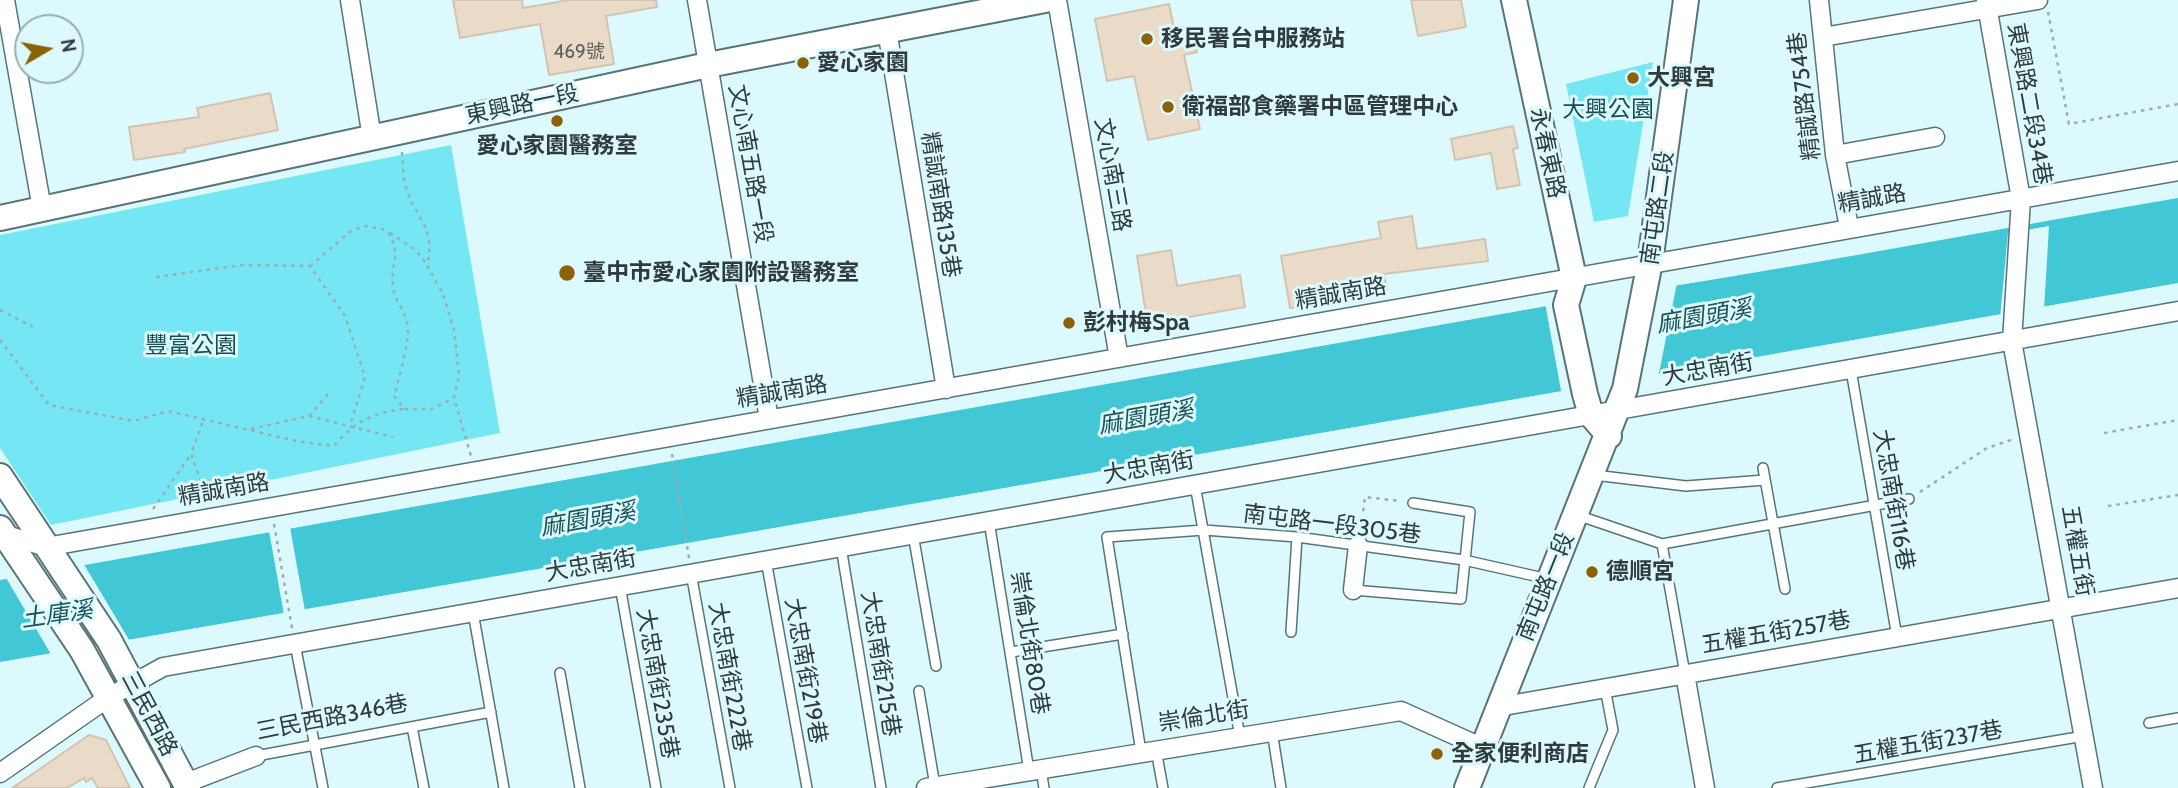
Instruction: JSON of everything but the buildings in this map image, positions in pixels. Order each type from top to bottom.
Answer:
[{"type":"street","points":[[5,0],[42,209]]},
{"type":"street","points":[[350,0],[372,138]]},
{"type":"street","name":"文心南五路一段","points":[[696,0],[769,419]]},
{"type":"street","name":"東興路一段","points":[[0,218],[708,65],[1045,0]]},
{"type":"street","name":"文心南三路","points":[[1057,0],[1119,358]]},
{"type":"street","name":"永春東路","points":[[1514,0],[1574,278],[1566,305],[1588,404]]},
{"type":"street","name":"南屯路二段","points":[[1626,386],[1646,290],[1686,0]]},
{"type":"street","name":"精誠路754巷","points":[[1819,0],[1835,155],[1849,227]]},
{"type":"street","points":[[1822,37],[1987,4],[2043,5]]},
{"type":"street","name":"東興路二段34巷","points":[[1987,4],[2021,199],[2013,331]]},
{"type":"street","name":"精誠南路135巷","points":[[887,30],[946,389]]},
{"type":"street","points":[[1835,155],[1935,137]]},
{"type":"street","name":"精誠路","points":[[1574,278],[1650,262],[2178,171]]},
{"type":"street","name":"精誠南路","points":[[1,531],[51,555],[135,531],[1574,278]]},
{"type":"street","name":"大忠南街","points":[[0,773],[109,697],[163,667],[1195,485],[1588,404],[1619,410],[1851,370],[2013,331],[2178,311]]},
{"type":"street","name":"五權五街","points":[[2013,331],[2093,788]]},
{"type":"street","name":"南屯路一段","points":[[1467,788],[1497,707],[1609,436],[1626,386]]},
{"type":"street","points":[[1588,404],[1609,436]]},
{"type":"street","name":"三民西路","points":[[0,476],[109,640],[187,786]]},
{"type":"street","name":"三民西路","points":[[1,531],[82,650],[158,788]]},
{"type":"street","points":[[1353,590],[1359,545]]},
{"type":"street","name":"五權五街257巷","points":[[1497,707],[2178,588]]},
{"type":"street","points":[[1685,674],[1705,788]]},
{"type":"street","name":"崇倫北街","points":[[938,787],[1401,711],[1483,748]]},
{"type":"street","name":"三民西路346巷","points":[[187,786],[256,756]]},
{"type":"lane","name":"大忠南街116巷","points":[[1851,370],[1897,637]]},
{"type":"lane","points":[[1763,468],[1784,589]]},
{"type":"lane","points":[[1592,474],[1686,486],[1765,480]]},
{"type":"lane","points":[[1195,485],[1240,737]]},
{"type":"lane","points":[[1575,514],[1662,544],[1909,499]]},
{"type":"lane","points":[[1353,590],[1461,599],[1470,512],[1413,503]]},
{"type":"lane","name":"崇倫北街80巷","points":[[989,521],[1011,652],[1035,770],[1044,788]]},
{"type":"lane","name":"南屯路一段305巷","points":[[1123,634],[1107,537],[1204,530],[1297,537],[1464,560],[1550,579]]},
{"type":"lane","points":[[913,534],[936,666]]},
{"type":"lane","points":[[1292,632],[1297,537]]},
{"type":"lane","points":[[1662,544],[1685,674]]},
{"type":"lane","name":"大忠南街215巷","points":[[841,547],[881,788]]},
{"type":"lane","name":"大忠南街219巷","points":[[766,560],[807,788]]},
{"type":"lane","name":"大忠南街222巷","points":[[691,573],[730,788]]},
{"type":"lane","name":"大忠南街235巷","points":[[620,586],[656,788]]},
{"type":"lane","points":[[473,612],[504,788]]},
{"type":"lane","points":[[1011,652],[1123,634],[1149,751],[1163,788]]},
{"type":"lane","points":[[295,644],[323,788]]},
{"type":"lane","points":[[560,673],[580,788]]},
{"type":"lane","points":[[1589,788],[1613,730],[1605,688]]},
{"type":"lane","points":[[919,691],[938,787]]},
{"type":"lane","name":"三民西路346巷","points":[[256,756],[491,712]]},
{"type":"lane","points":[[2149,723],[2178,718]]},
{"type":"lane","points":[[412,727],[424,788]]},
{"type":"lane","points":[[1272,731],[1281,788]]},
{"type":"lane","name":"五權五街237巷","points":[[1777,788],[2084,736]]},
{"type":"path","points":[[2043,5],[2069,124],[2178,104]]},
{"type":"path","points":[[400,132],[407,190],[427,231],[430,252],[427,265]]},
{"type":"path","points":[[156,278],[242,265],[310,266],[351,231],[365,226],[387,230],[416,250],[443,294],[454,330],[459,374],[454,398],[475,471]]},
{"type":"path","points":[[387,230],[397,248],[393,287],[408,329],[407,345],[398,369],[394,396],[404,409]]},
{"type":"path","points":[[0,340],[49,405],[134,421],[168,411],[203,421],[334,446],[350,426],[365,377],[345,316],[310,266]]},
{"type":"path","points":[[0,310],[33,327]]},
{"type":"path","points":[[309,416],[329,393]]},
{"type":"path","points":[[350,426],[381,411],[432,409],[454,398]]},
{"type":"path","points":[[248,430],[309,416],[393,436]]},
{"type":"path","points":[[2104,433],[2178,420]]},
{"type":"path","points":[[135,531],[158,503],[191,454],[203,421]]},
{"type":"path","points":[[1909,499],[1987,448],[2030,433]]},
{"type":"path","points":[[669,437],[691,573]]},
{"type":"path","points":[[191,454],[201,482]]},
{"type":"path","points":[[2108,506],[2178,495]]},
{"type":"path","points":[[1359,545],[1365,497],[1413,503]]},
{"type":"path","points":[[271,507],[295,644]]},
{"type":"green space","name":"大興公園","points":[[1653,62],[1628,216],[1594,222],[1566,84]]},
{"type":"green space","name":"豐富公園","points":[[451,145],[500,433],[51,525],[0,448],[0,235]]},
{"type":"water","points":[[2178,198],[2178,283],[0,662],[0,580],[1564,303],[1795,266]]},
{"type":"pier","points":[[2049,226],[2044,310],[2000,318],[2008,233]]},
{"type":"pier","points":[[1677,283],[1658,378],[1562,396],[1545,303]]},
{"type":"pier","points":[[290,527],[305,611],[284,615],[269,531]]},
{"type":"pier","points":[[82,561],[131,643],[52,656],[5,576]]},
{"type":"place","name":"移民署台中服務站","points":[[1147,39]]},
{"type":"place","name":"愛心家園","points":[[803,63]]},
{"type":"place","name":"大興宮","points":[[1633,78]]},
{"type":"place","name":"衛福部食藥署中區管理中心","points":[[1168,107]]},
{"type":"place","name":"愛心家園醫務室","points":[[557,121]]},
{"type":"place","name":"臺中市愛心家園附設醫務室","points":[[567,273]]},
{"type":"place","name":"彭村梅Spa","points":[[1069,323]]},
{"type":"place","name":"德順宮","points":[[1592,572]]},
{"type":"place","name":"全家便利商店","points":[[1437,754]]},
{"type":"water label","name":"麻園頭溪","points":[[1704,317]]},
{"type":"water label","name":"麻園頭溪","points":[[1146,418]]},
{"type":"water label","name":"麻園頭溪","points":[[588,520]]},
{"type":"water label","name":"土庫溪","points":[[57,615]]}]
